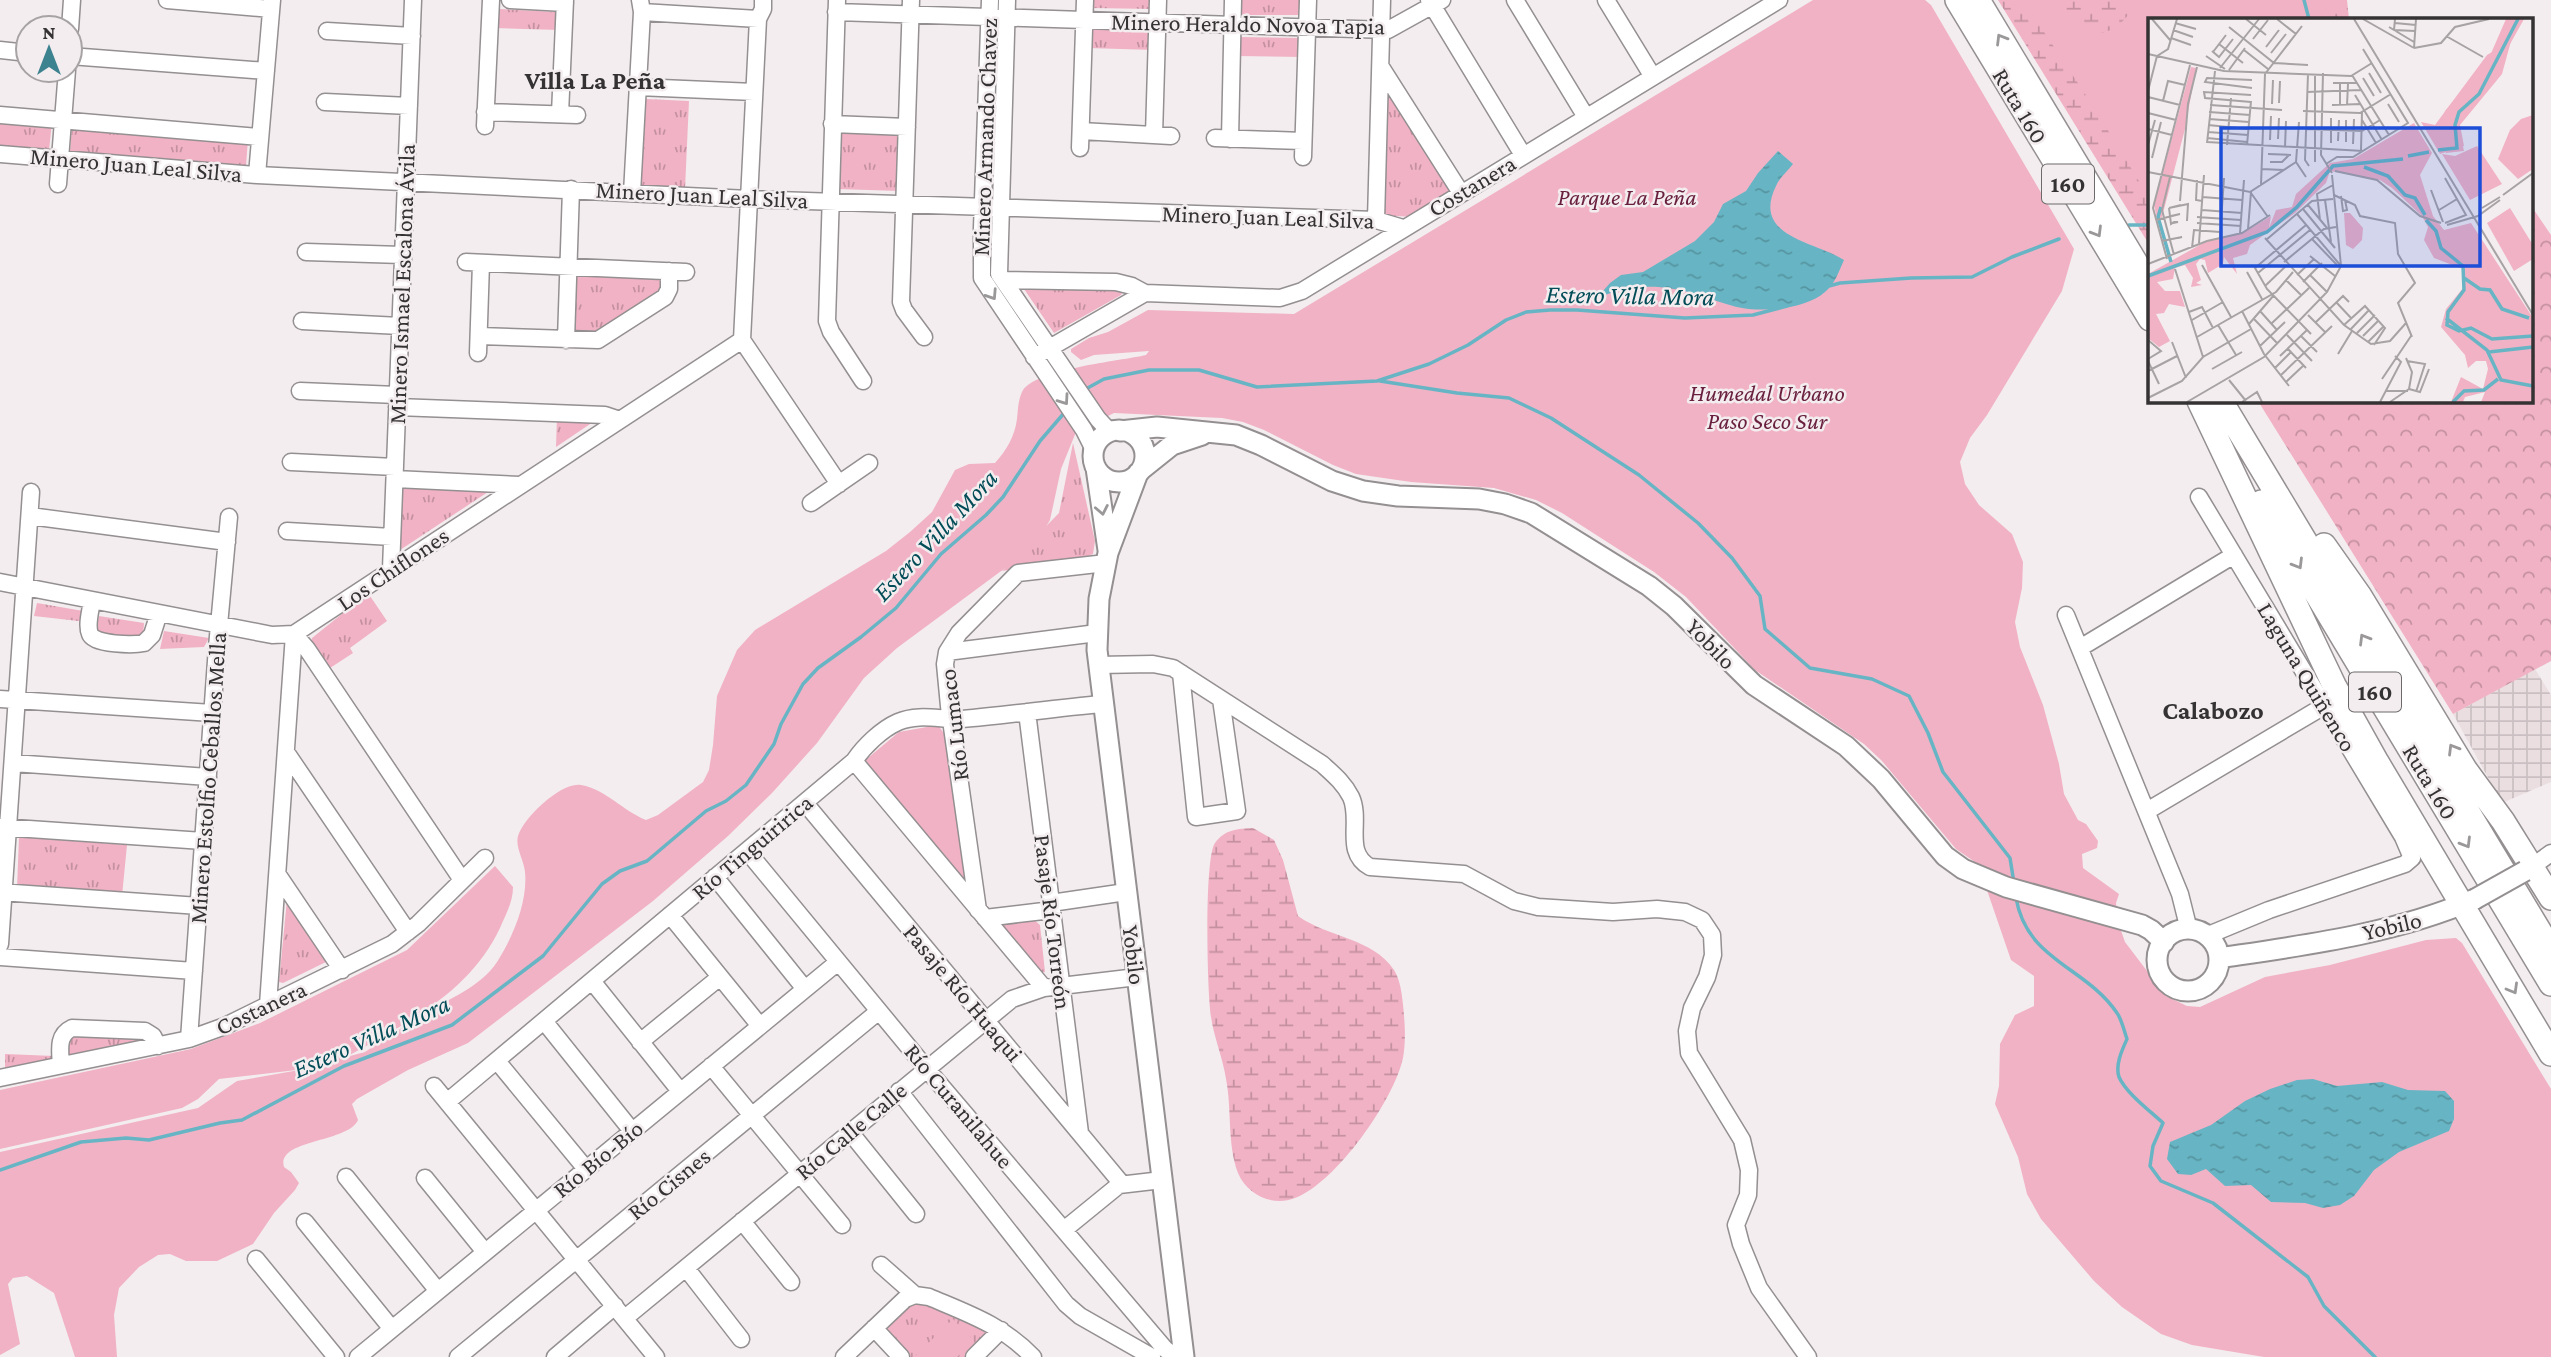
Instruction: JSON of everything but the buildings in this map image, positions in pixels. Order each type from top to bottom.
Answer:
[{"type":"highway","name":"Ruta 160","points":[[1956,0],[2148,316]]},
{"type":"highway","name":"Ruta 160","points":[[1978,0],[2148,283]]},
{"type":"highway","points":[[2199,402],[2328,675],[2377,762],[2469,902],[2551,1054]]},
{"type":"highway","name":"Ruta 160","points":[[2200,402],[2551,984]]},
{"type":"highway","name":"Ruta 160","points":[[2222,402],[2551,950]]},
{"type":"highway","points":[[2240,433],[2360,596],[2465,769],[2536,863],[2551,898]]},
{"type":"main road","name":"Yobilo","points":[[1109,427],[1157,427],[1213,432],[1249,439],[1332,481],[1363,491],[1492,501],[1518,508],[1544,520],[1605,556],[1663,597],[1754,685],[1834,737],[1857,756],[1889,787],[1945,856],[1972,874],[2006,887],[2141,925],[2164,942]]},
{"type":"main road","points":[[1095,459],[1100,439],[1109,427],[1132,435],[1142,444],[1145,456],[1140,471]]},
{"type":"main road","name":"Yobilo","points":[[1095,459],[1104,477],[1116,482],[1128,480],[1172,445],[1213,432]]},
{"type":"main road","name":"Yobilo","points":[[1095,459],[1107,558]]},
{"type":"main road","name":"Yobilo","points":[[1140,471],[1107,558],[1099,599],[1098,665],[1184,1357]]},
{"type":"main road","name":"Yobilo","points":[[2219,958],[2391,928],[2431,917],[2469,902],[2536,863]]},
{"type":"main road","points":[[2177,932],[2197,933],[2215,945],[2219,958],[2214,978],[2203,987],[2190,991],[2176,989],[2165,981],[2159,968],[2158,955],[2164,942],[2177,932]]},
{"type":"street","points":[[167,0],[271,4],[257,175]]},
{"type":"street","name":"Minero Ismael Escalona Ávila","points":[[391,569],[414,0]]},
{"type":"street","points":[[491,0],[485,119],[577,115]]},
{"type":"street","points":[[510,0],[565,2],[560,114]]},
{"type":"street","points":[[763,0],[763,9],[758,19],[742,340],[839,484]]},
{"type":"street","name":"Minero Armando Chavez","points":[[990,0],[982,278],[1084,430],[1095,459]]},
{"type":"street","name":"Minero Armando Chavez","points":[[1007,0],[999,267],[1003,280],[1109,427]]},
{"type":"street","points":[[1080,148],[1085,0]]},
{"type":"street","points":[[1154,135],[1158,0]]},
{"type":"street","points":[[1233,0],[1223,139],[1303,149],[1308,0]]},
{"type":"street","points":[[1376,220],[1382,0]]},
{"type":"street","points":[[1515,0],[1586,117]]},
{"type":"street","points":[[1606,0],[1653,77]]},
{"type":"street","name":"Costanera","points":[[1003,280],[1116,282],[1144,293],[1287,297],[1302,291],[1779,0]]},
{"type":"street","points":[[1435,2],[1523,155]]},
{"type":"street","name":"Minero Heraldo Novoa Tapia","points":[[836,6],[911,7],[1006,18],[1382,30],[1394,29],[1435,2]]},
{"type":"street","points":[[632,193],[641,6],[758,19]]},
{"type":"street","points":[[836,6],[827,321],[831,332],[863,381]]},
{"type":"street","points":[[911,7],[901,302],[924,337]]},
{"type":"street","points":[[327,31],[412,36]]},
{"type":"street","points":[[84,57],[266,71]]},
{"type":"street","points":[[1381,67],[1461,193]]},
{"type":"street","points":[[58,184],[66,84]]},
{"type":"street","points":[[638,87],[754,92]]},
{"type":"street","points":[[325,102],[408,106]]},
{"type":"street","points":[[0,115],[260,136]]},
{"type":"street","points":[[832,124],[907,127]]},
{"type":"street","points":[[1081,131],[1171,135]]},
{"type":"street","name":"Minero Juan Leal Silva","points":[[0,154],[257,175],[750,199],[1376,220],[1403,228]]},
{"type":"street","points":[[566,340],[571,189]]},
{"type":"street","points":[[306,252],[402,255]]},
{"type":"street","points":[[669,271],[669,289],[664,297],[598,340],[478,344],[474,262],[568,267],[669,271],[686,272]]},
{"type":"street","points":[[1034,357],[1054,354],[1144,293]]},
{"type":"street","points":[[303,321],[400,326]]},
{"type":"street","name":"Los Chiflones","points":[[294,634],[742,340]]},
{"type":"street","points":[[300,391],[397,401],[605,415],[620,420]]},
{"type":"street","points":[[291,462],[520,485]]},
{"type":"street","points":[[810,503],[870,463]]},
{"type":"street","points":[[0,944],[4,827],[13,763],[32,492]]},
{"type":"street","name":"Laguna Quiñenco","points":[[2197,933],[2406,864],[2412,858],[2408,845],[2199,497]]},
{"type":"street","points":[[30,516],[227,542]]},
{"type":"street","name":"Minero Estolfio Ceballos Mella","points":[[189,1039],[229,517]]},
{"type":"street","points":[[287,531],[392,537]]},
{"type":"street","points":[[2080,648],[2234,555]]},
{"type":"street","name":"Río Lumaco","points":[[982,914],[952,719],[945,664],[947,652],[959,632],[1018,573],[1107,558]]},
{"type":"street","points":[[0,582],[278,635],[294,634]]},
{"type":"street","points":[[92,600],[89,631],[92,637],[99,641],[144,643],[152,635],[159,612]]},
{"type":"street","points":[[2066,615],[2197,933]]},
{"type":"street","points":[[947,652],[1097,633]]},
{"type":"street","points":[[268,1005],[294,634]]},
{"type":"street","points":[[294,634],[307,649],[462,880]]},
{"type":"street","points":[[1098,665],[1153,664],[1181,673],[1322,764],[1339,778],[1352,799],[1355,850],[1362,862],[1370,867],[1464,874],[1514,901],[1538,907],[1613,912],[1657,909],[1685,912],[1702,920],[1712,935],[1713,955],[1692,1009],[1688,1031],[1689,1053],[1742,1140],[1749,1170],[1748,1195],[1736,1225],[1741,1244],[1759,1288],[1808,1357]]},
{"type":"street","points":[[1181,673],[1196,817],[1237,811],[1222,699]]},
{"type":"street","points":[[0,699],[212,713]]},
{"type":"street","name":"Río Tinguiririca","points":[[447,1102],[855,761],[861,751],[899,721],[932,717],[952,719],[1102,704]]},
{"type":"street","points":[[2147,811],[2323,706]]},
{"type":"street","name":"Pasaje Río Torreón","points":[[1027,712],[1080,1133]]},
{"type":"street","points":[[286,752],[408,932]]},
{"type":"street","points":[[855,761],[1044,988]]},
{"type":"street","points":[[13,763],[208,777]]},
{"type":"street","name":"Pasaje Río Huaqui","points":[[805,803],[1122,1184]]},
{"type":"street","points":[[4,827],[203,841]]},
{"type":"street","name":"Río Curanilahue","points":[[747,851],[926,1068],[1175,1357]]},
{"type":"street","name":"Costanera","points":[[0,1078],[189,1039],[225,1026],[392,944],[485,858]]},
{"type":"street","points":[[278,875],[342,970]]},
{"type":"street","points":[[715,877],[806,989]]},
{"type":"street","points":[[982,914],[1051,906],[1126,892]]},
{"type":"street","points":[[2,893],[198,906]]},
{"type":"street","points":[[670,915],[760,1026]]},
{"type":"street","points":[[0,957],[194,971]]},
{"type":"street","name":"Río Bío-Bío","points":[[358,1357],[838,962]]},
{"type":"street","points":[[640,1042],[720,977]]},
{"type":"street","name":"Río Calle Calle","points":[[555,1357],[686,1268],[1012,999],[1044,988],[1137,977]]},
{"type":"street","points":[[592,981],[680,1091]]},
{"type":"street","name":"Río Cisnes","points":[[458,1357],[879,1011]]},
{"type":"street","points":[[544,1021],[632,1131]]},
{"type":"street","points":[[61,1065],[61,1039],[65,1032],[72,1028],[145,1031],[151,1034],[158,1046]]},
{"type":"street","points":[[497,1060],[586,1169]]},
{"type":"street","points":[[711,1066],[842,1225]]},
{"type":"street","points":[[434,1086],[654,1356]]},
{"type":"street","points":[[899,1091],[1066,1304],[1080,1316],[1152,1357]]},
{"type":"street","points":[[850,1132],[916,1214]]},
{"type":"street","points":[[346,1177],[438,1291]]},
{"type":"street","points":[[425,1178],[485,1252]]},
{"type":"street","points":[[1065,1229],[1108,1192],[1122,1184],[1162,1180]]},
{"type":"street","points":[[742,1221],[791,1282]]},
{"type":"street","points":[[305,1222],[392,1329]]},
{"type":"street","points":[[256,1259],[336,1357]]},
{"type":"street","points":[[881,1265],[915,1295]]},
{"type":"street","points":[[686,1268],[741,1339]]},
{"type":"street","points":[[844,1357],[902,1301],[915,1295],[929,1297],[1002,1330],[1033,1357]]},
{"type":"street","points":[[874,1328],[901,1357]]},
{"type":"street","points":[[974,1357],[1002,1330]]},
{"type":"shaded area","points":[[2535,669],[2551,695],[2551,782],[2502,803],[2453,714]]},
{"type":"green space","points":[[1089,0],[1156,0],[1153,9],[1090,8]]},
{"type":"green space","points":[[1237,0],[1304,0],[1301,15],[1239,15]]},
{"type":"green space","name":"Humedal Urbano Paso Seco Sur","points":[[1813,0],[1925,0],[1931,5],[2074,249],[2062,291],[1987,415],[1970,438],[1960,462],[1965,484],[1979,505],[2012,534],[2023,562],[2022,588],[2015,622],[2020,647],[2043,705],[2064,794],[2078,820],[2086,824],[2098,841],[2097,848],[2082,854],[2083,868],[2119,894],[2116,903],[2118,922],[2125,942],[2166,996],[2187,1006],[2200,1007],[2265,977],[2330,965],[2426,940],[2456,938],[2462,943],[2551,1089],[2551,1357],[2264,1357],[2192,1345],[2161,1334],[2122,1307],[2094,1281],[2041,1219],[2027,1194],[2018,1157],[1995,1104],[1999,1086],[2000,1044],[2015,1015],[2034,1006],[2034,976],[2011,960],[1978,864],[1956,849],[1882,761],[1864,744],[1755,670],[1686,597],[1654,572],[1562,513],[1536,500],[1494,488],[1411,482],[1356,474],[1243,422],[1222,418],[1114,413],[1076,432],[1061,469],[1050,520],[1037,542],[897,648],[864,678],[817,743],[728,836],[653,901],[468,1043],[408,1070],[357,1099],[352,1104],[358,1120],[352,1127],[291,1151],[284,1158],[284,1167],[299,1183],[253,1244],[217,1261],[186,1261],[170,1254],[158,1255],[139,1267],[119,1288],[114,1315],[117,1357],[75,1357],[54,1293],[27,1276],[13,1278],[8,1284],[20,1344],[0,1355],[0,1152],[198,1108],[237,1081],[305,1069],[219,1079],[198,1099],[182,1108],[0,1149],[0,1090],[191,1049],[260,1023],[407,950],[495,866],[513,887],[513,892],[507,913],[487,951],[472,971],[434,1004],[346,1057],[365,1052],[482,979],[497,962],[514,930],[524,895],[525,872],[518,836],[527,820],[544,802],[564,789],[581,785],[599,791],[646,820],[658,815],[703,782],[709,770],[717,696],[737,650],[755,630],[886,551],[910,532],[932,512],[955,470],[969,464],[995,463],[1012,437],[1021,395],[1029,384],[1059,372],[1146,355],[1149,351],[1094,355],[1081,360],[1071,349],[1148,310],[1294,314]]},
{"type":"green space","points":[[1998,0],[2347,0],[2349,18],[2148,18],[2148,243]]},
{"type":"green space","points":[[2023,0],[2050,0],[2100,33],[2118,25],[2139,0],[2325,0],[2325,7],[2331,18],[2148,18],[2148,196]]},
{"type":"green space","points":[[495,11],[557,12],[560,30],[494,28]]},
{"type":"green space","points":[[1090,29],[1153,31],[1155,50],[1087,48]]},
{"type":"green space","points":[[1239,37],[1301,38],[1303,57],[1236,56]]},
{"type":"green space","points":[[1385,85],[1452,191],[1413,217],[1381,215]]},
{"type":"green space","points":[[646,99],[689,101],[685,189],[641,187]]},
{"type":"green space","points":[[0,118],[52,122],[49,150],[0,146]]},
{"type":"green space","points":[[72,125],[248,139],[246,166],[70,152]]},
{"type":"green space","points":[[839,133],[902,135],[900,191],[837,189]]},
{"type":"green space","points":[[2534,210],[2551,235],[2551,661],[2453,714],[2259,402],[2534,402]]},
{"type":"green space","points":[[576,271],[660,275],[665,289],[599,335],[574,332]]},
{"type":"green space","points":[[1113,286],[1121,295],[1054,333],[1024,289],[1027,287]]},
{"type":"green space","points":[[557,416],[599,418],[556,447]]},
{"type":"green space","points":[[1073,443],[1095,541],[1093,554],[1084,558],[1002,571],[1059,513]]},
{"type":"green space","points":[[403,487],[491,490],[400,550]]},
{"type":"green space","points":[[368,593],[387,621],[350,648],[353,653],[327,670],[310,646],[312,638]]},
{"type":"green space","points":[[37,603],[89,612],[87,622],[34,616]]},
{"type":"green space","points":[[99,616],[144,623],[143,637],[95,635]]},
{"type":"green space","points":[[164,631],[209,638],[204,647],[160,649]]},
{"type":"green space","points":[[938,725],[946,736],[966,885],[863,762],[899,732]]},
{"type":"green space","points":[[1253,828],[1274,840],[1283,860],[1298,916],[1363,945],[1385,959],[1398,978],[1404,1012],[1403,1058],[1376,1117],[1328,1176],[1295,1198],[1278,1201],[1254,1193],[1238,1173],[1232,1150],[1226,1079],[1212,1025],[1210,1003],[1207,926],[1212,854],[1215,843],[1227,832]]},
{"type":"green space","points":[[19,837],[127,845],[122,896],[17,888]]},
{"type":"green space","points":[[287,899],[328,961],[283,983],[279,982]]},
{"type":"green space","points":[[1033,919],[1040,925],[1045,972],[1035,974],[1000,923]]},
{"type":"green space","points":[[145,1034],[145,1040],[67,1056],[67,1035]]},
{"type":"green space","points":[[5,1054],[54,1056],[54,1061],[11,1071],[5,1068]]},
{"type":"green space","points":[[920,1301],[989,1334],[968,1357],[907,1357],[885,1335],[885,1325],[903,1306]]},
{"type":"green space","points":[[953,1319],[974,1341],[957,1357],[914,1357]]},
{"type":"water","points":[[1778,151],[1793,164],[1776,186],[1771,203],[1772,216],[1779,227],[1790,235],[1844,260],[1834,281],[1825,292],[1796,306],[1762,310],[1736,307],[1683,291],[1657,287],[1619,290],[1595,300],[1621,275],[1643,272],[1695,241],[1714,222],[1723,204],[1746,191]]},
{"type":"water","points":[[2313,1079],[2337,1086],[2382,1082],[2408,1090],[2445,1091],[2454,1101],[2454,1119],[2449,1131],[2399,1152],[2374,1170],[2354,1196],[2340,1205],[2323,1208],[2305,1203],[2271,1202],[2251,1185],[2225,1186],[2206,1169],[2191,1175],[2178,1174],[2167,1159],[2170,1142],[2211,1125],[2245,1101],[2270,1089],[2297,1080]]},
{"type":"waterway","name":"Estero Villa Mora","points":[[2304,0],[2309,18]]},
{"type":"waterway","name":"Estero Villa Mora","points":[[2129,225],[2148,225]]},
{"type":"waterway","name":"Estero Villa Mora","points":[[1829,286],[1911,278],[1972,277],[2012,257],[2059,239]]},
{"type":"waterway","name":"Estero Villa Mora","points":[[1084,390],[1104,379],[1149,370],[1199,370],[1257,387],[1377,381],[1429,364],[1468,345],[1506,320],[1526,312],[1577,310],[1685,318],[1753,315],[1787,306]]},
{"type":"waterway","points":[[1380,381],[1509,398],[1551,418],[1639,475],[1698,523],[1732,558],[1760,596],[1765,629],[1810,668],[1872,679],[1909,696],[1928,733],[1943,772],[2010,858],[2014,883]]},
{"type":"waterway","name":"Estero Villa Mora","points":[[0,1170],[81,1142],[126,1138],[149,1140],[242,1120],[344,1066],[452,1025],[543,956],[602,884],[620,871],[647,861],[706,811],[726,801],[746,785],[774,744],[781,724],[803,684],[818,668],[896,608],[941,554],[986,515],[1003,497],[1040,441],[1065,412]]},
{"type":"waterway","points":[[2016,898],[2022,919],[2044,950],[2104,997],[2119,1016],[2127,1039],[2118,1063],[2119,1077],[2133,1095],[2163,1123],[2153,1146],[2150,1166],[2161,1181],[2213,1203],[2308,1277],[2324,1306],[2375,1357]]},
{"type":"district","name":"Villa La Peña","points":[[595,80]]},
{"type":"district","name":"Calabozo","points":[[2213,710]]},
{"type":"park label","name":"Parque La Peña","points":[[1627,197]]}]
